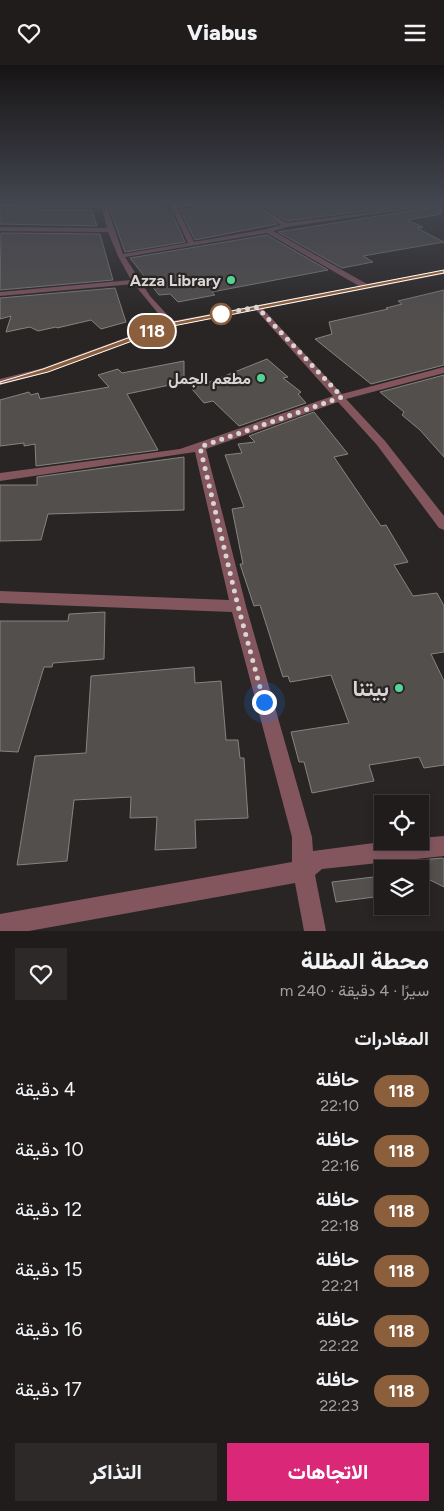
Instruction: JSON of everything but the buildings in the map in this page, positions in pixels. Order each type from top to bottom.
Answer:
[{"type":"street","points":[[117,244],[120,256],[135,282],[150,303],[171,324]]},
{"type":"street","points":[[120,256],[190,244]]},
{"type":"street","points":[[291,244],[366,287]]},
{"type":"street","points":[[0,382],[46,370],[171,324],[444,272]]},
{"type":"street","points":[[0,294],[135,282]]},
{"type":"street","points":[[257,307],[342,397],[381,443],[444,525]]},
{"type":"street","points":[[0,477],[200,447],[342,397],[444,370]]},
{"type":"street","points":[[200,447],[238,606],[302,837],[302,871],[315,931]]},
{"type":"street","points":[[0,597],[238,606]]},
{"type":"street","points":[[0,925],[302,871],[318,859],[444,846]]},
{"type":"bus line","name":"118","points":[[0,382],[46,370],[171,324],[444,272]]},
{"type":"place","name":"Azza Library","points":[[231,280]]},
{"type":"place","name":"مطعم الجمل","points":[[261,378]]},
{"type":"place","name":"بيتنا","points":[[399,688]]},
{"type":"route","points":[[221,314],[257,307],[342,397],[217,443],[200,447],[238,606],[264,702]]}]
